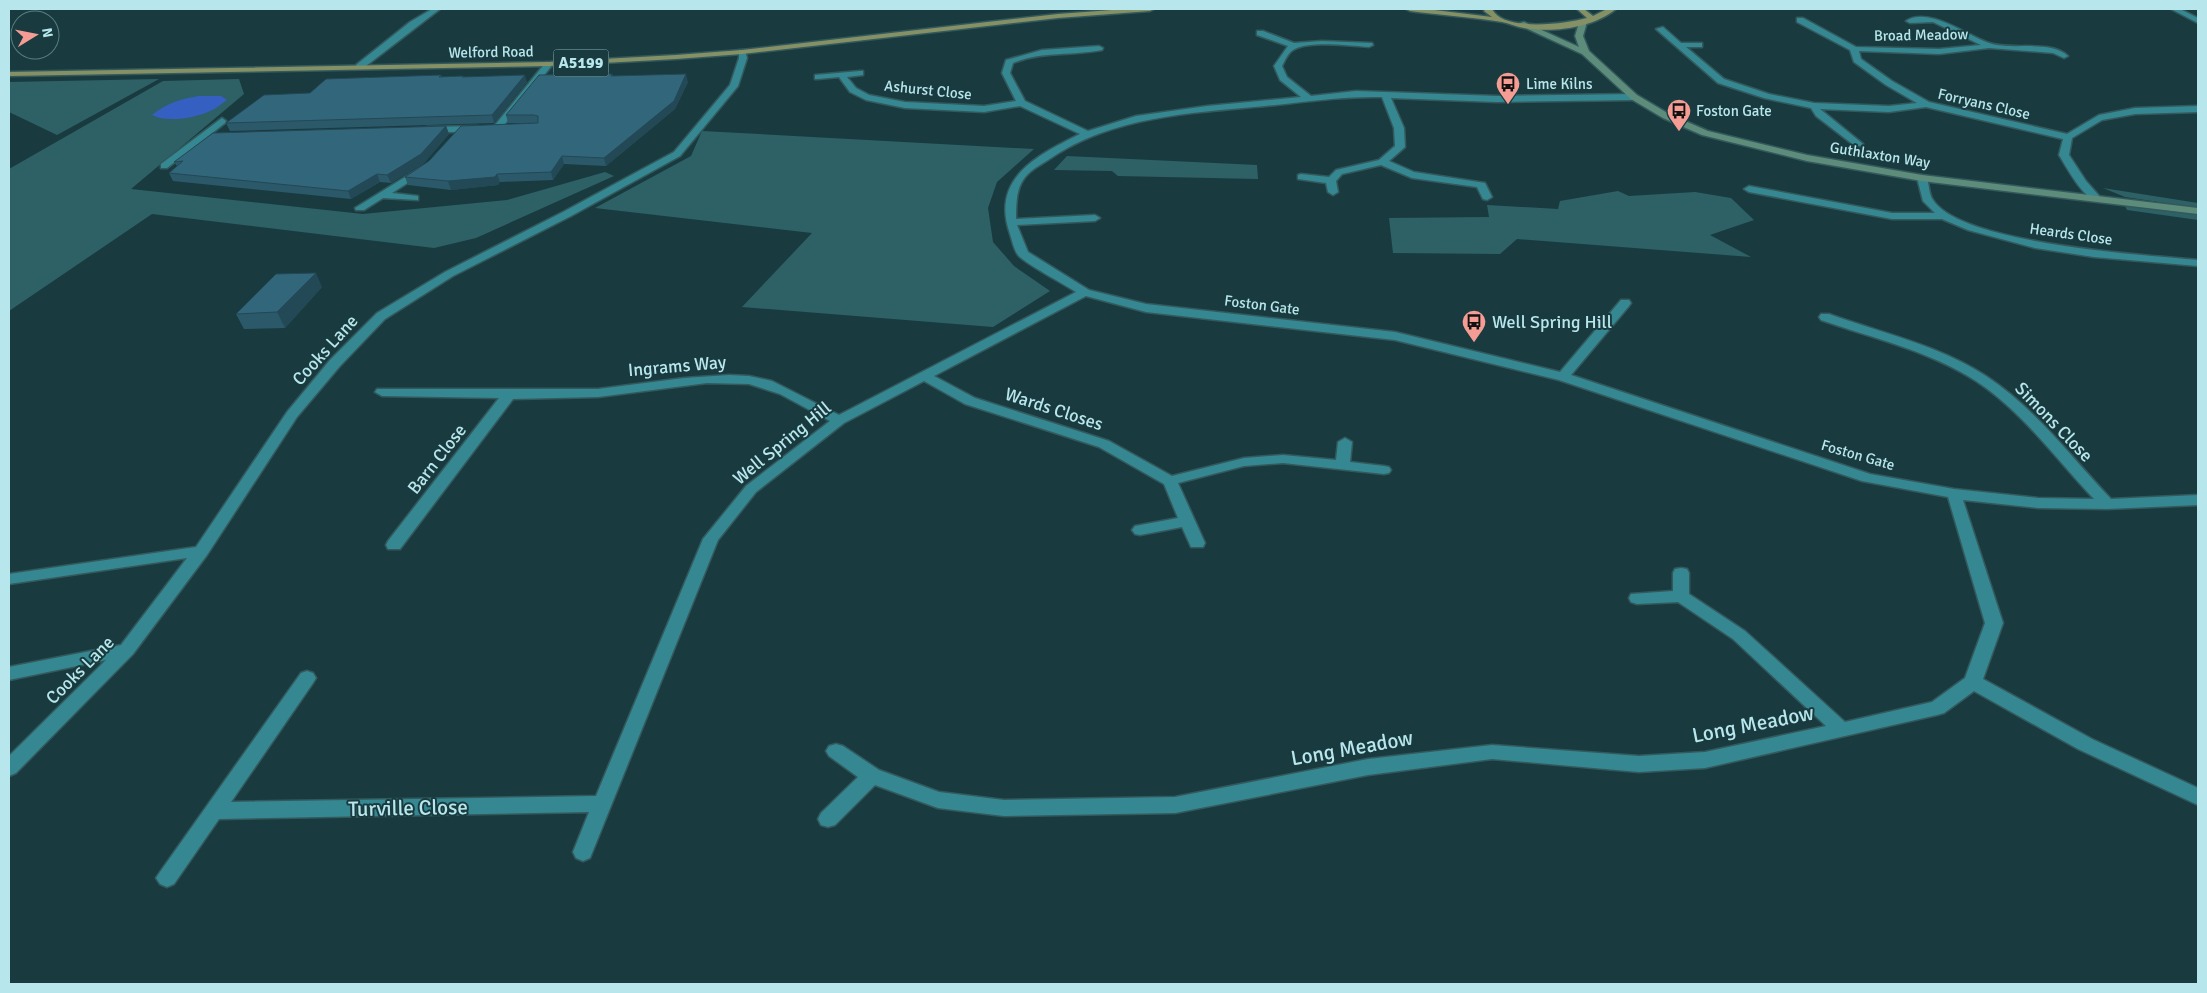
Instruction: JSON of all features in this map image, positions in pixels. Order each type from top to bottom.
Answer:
[{"type":"main road","name":"Welford Road","points":[[9,74],[549,64],[742,52],[1058,16],[1150,9]]},
{"type":"main road","points":[[1410,9],[1542,26],[1570,26],[1592,19],[1612,9]]},
{"type":"main road","points":[[1489,9],[1488,11],[1496,17],[1506,21]]},
{"type":"main road","points":[[1580,9],[1592,19]]},
{"type":"street","points":[[358,67],[413,24],[436,9]]},
{"type":"street","points":[[2174,9],[2198,21]]},
{"type":"street","name":"Forryans Close","points":[[1800,20],[1854,49],[1857,60],[1889,83],[1926,104],[2068,137]]},
{"type":"street","name":"Broad Meadow","points":[[1910,21],[1934,20],[1989,46]]},
{"type":"street","points":[[1583,22],[1579,36],[1585,52]]},
{"type":"street","name":"Guthlaxton Way","points":[[1521,24],[1585,52],[1634,97],[1666,116],[1697,129],[1737,142],[1807,158],[1922,178],[2198,211]]},
{"type":"street","points":[[1660,29],[1721,81],[1767,96],[1814,106],[1889,109],[1926,104]]},
{"type":"street","points":[[1260,33],[1295,46],[1343,40],[1369,45]]},
{"type":"street","points":[[1679,45],[1699,45]]},
{"type":"street","points":[[1295,46],[1284,54],[1278,66],[1283,78],[1308,98]]},
{"type":"street","name":"Broad Meadow","points":[[1854,49],[1943,51],[1971,50],[1989,46],[2055,50],[2064,56]]},
{"type":"street","points":[[1086,134],[1020,103],[1006,73],[1009,62],[1023,55],[1046,51],[1099,48]]},
{"type":"street","name":"Cooks Lane","points":[[9,768],[127,650],[201,551],[292,415],[336,363],[381,316],[449,274],[677,154],[734,86],[743,58],[742,52]]},
{"type":"street","points":[[416,131],[457,134],[502,127],[549,64]]},
{"type":"street","name":"Ashurst Close","points":[[818,77],[860,73]]},
{"type":"street","name":"Ashurst Close","points":[[840,75],[853,90],[866,97],[905,105],[984,109],[1020,103]]},
{"type":"street","points":[[1889,83],[1911,83]]},
{"type":"street","points":[[1331,180],[1339,172],[1382,162],[1400,147],[1399,128],[1385,94]]},
{"type":"street","name":"Foston Gate","points":[[1634,97],[1498,99],[1385,94],[1308,98],[1136,119],[1086,134],[1058,148],[1024,172],[1011,194],[1011,222],[1023,254],[1085,292],[1146,308],[1395,336],[1562,377],[1867,478],[1954,494],[2038,503],[2107,504],[2198,500]]},
{"type":"street","points":[[1814,106],[1819,114],[1858,144]]},
{"type":"street","points":[[2096,198],[2064,155],[2068,137],[2099,118],[2135,111],[2198,109]]},
{"type":"street","points":[[164,166],[222,121]]},
{"type":"street","points":[[204,136],[223,135]]},
{"type":"street","points":[[360,208],[417,174],[432,162]]},
{"type":"street","points":[[1382,162],[1412,175],[1481,186],[1487,197]]},
{"type":"street","points":[[1301,177],[1331,180]]},
{"type":"street","name":"Heards Close","points":[[1922,178],[1928,201],[1944,216],[1972,228],[2035,246],[2094,254],[2198,263]]},
{"type":"street","points":[[1331,180],[1333,192]]},
{"type":"street","name":"Heards Close","points":[[1749,189],[1892,216],[1944,216]]},
{"type":"street","points":[[382,195],[414,198]]},
{"type":"street","points":[[1011,222],[1095,218]]},
{"type":"street","name":"Well Spring Hill","points":[[583,852],[711,539],[751,488],[838,420],[1085,292]]},
{"type":"street","points":[[1562,377],[1625,303]]},
{"type":"street","name":"Simons Close","points":[[1826,317],[1926,351],[1980,378],[2015,405],[2107,504]]},
{"type":"street","points":[[1847,340],[1857,328]]},
{"type":"street","name":"Wards Closes","points":[[924,376],[970,401],[1104,444],[1170,481]]},
{"type":"street","name":"Ingrams Way","points":[[382,392],[510,395],[600,392],[718,379],[742,380],[767,384],[838,420]]},
{"type":"street","name":"Barn Close","points":[[394,545],[510,395]]},
{"type":"street","points":[[1343,464],[1345,442]]},
{"type":"street","points":[[1196,543],[1170,481],[1244,462],[1283,458],[1384,470]]},
{"type":"street","points":[[1954,494],[1994,623],[1973,682],[2085,744],[2198,796]]},
{"type":"street","points":[[1140,530],[1186,521]]},
{"type":"street","points":[[9,579],[201,551]]},
{"type":"street","points":[[1637,598],[1681,596],[1681,573]]},
{"type":"street","name":"Long Meadow","points":[[1681,596],[1739,635],[1842,730]]},
{"type":"street","points":[[9,673],[127,650]]},
{"type":"street","points":[[167,878],[307,678]]},
{"type":"street","name":"Long Meadow","points":[[836,751],[872,776],[938,800],[1004,808],[1175,805],[1368,767],[1492,752],[1640,764],[1705,760],[1937,708],[1973,682]]},
{"type":"street","points":[[828,819],[872,776]]},
{"type":"street","name":"Turville Close","points":[[215,811],[602,804]]},
{"type":"shaded area","points":[[159,79],[57,135],[9,112],[9,82]]},
{"type":"shaded area","points":[[239,79],[244,94],[131,189],[363,214],[507,200],[605,172],[614,176],[476,238],[434,248],[152,214],[9,311],[9,169],[163,81]]},
{"type":"shaded area","points":[[702,131],[1034,149],[997,182],[988,208],[993,242],[1014,266],[1050,291],[993,327],[742,307],[812,233],[595,208],[691,156]]},
{"type":"shaded area","points":[[1067,156],[1257,165],[1258,179],[1118,176],[1112,171],[1054,170]]},
{"type":"shaded area","points":[[2103,188],[2198,203],[2198,208],[2125,197]]},
{"type":"shaded area","points":[[1618,191],[1629,196],[1695,192],[1731,198],[1754,220],[1710,235],[1751,257],[1517,239],[1500,254],[1393,253],[1389,218],[1489,217],[1487,205],[1558,209],[1560,201]]},
{"type":"shaded area","points":[[2125,206],[2198,215],[2198,220],[2127,210]]},
{"type":"water","points":[[199,96],[221,96],[227,100],[204,114],[189,117],[165,119],[152,115],[174,102]]},
{"type":"building","points":[[612,74],[611,76],[686,74],[674,101],[604,158],[562,156],[551,172],[497,174],[495,177],[448,181],[405,177],[429,161],[461,126],[538,123],[538,116],[534,115],[506,115],[539,75]]},
{"type":"building","points":[[441,75],[439,77],[525,75],[492,115],[226,123],[264,95],[310,93],[326,79]]},
{"type":"building","points":[[446,126],[421,154],[387,175],[377,174],[348,191],[169,173],[183,161],[174,162],[213,133]]},
{"type":"building","points":[[316,273],[277,312],[236,314],[276,274]]},
{"type":"place","name":"Lime Kilns","points":[[1508,105]]},
{"type":"place","name":"Foston Gate","points":[[1679,132]]},
{"type":"place","name":"Well Spring Hill","points":[[1474,343]]}]
